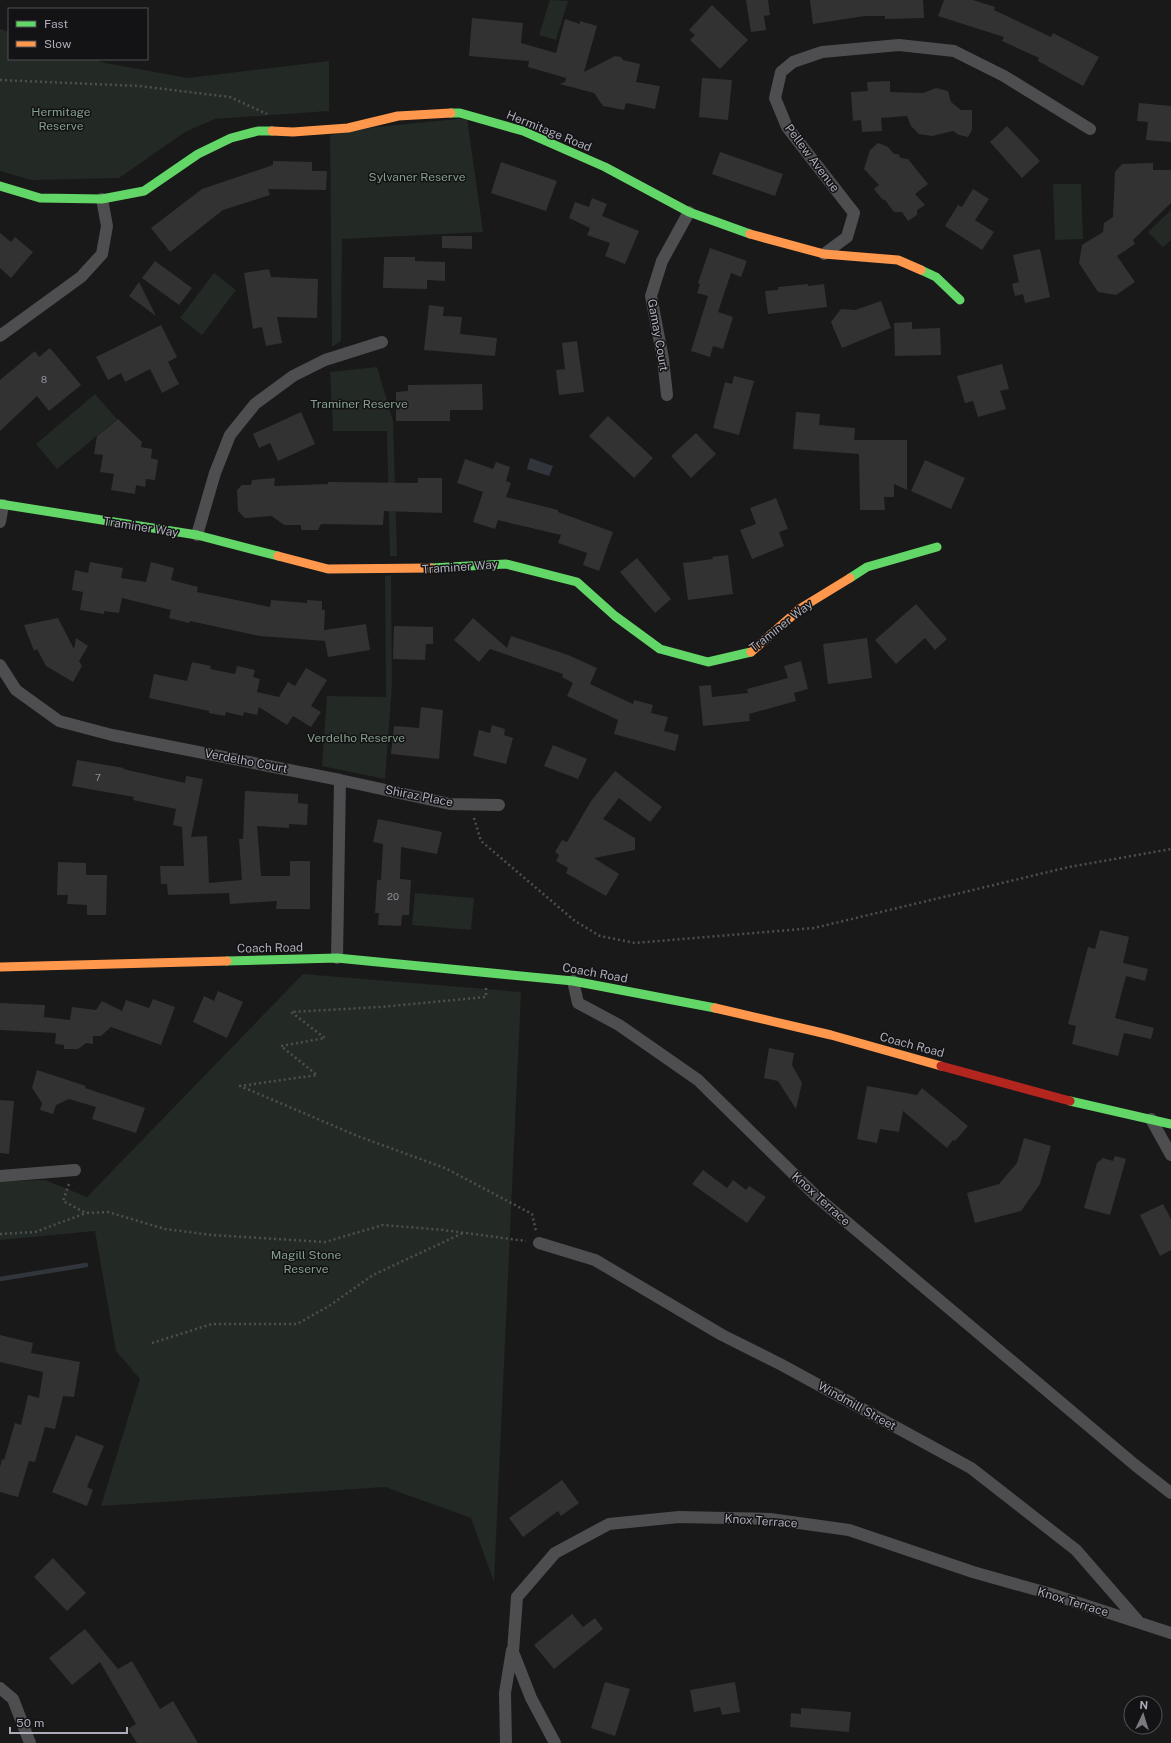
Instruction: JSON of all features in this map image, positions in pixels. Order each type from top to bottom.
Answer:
[{"type":"street","name":"Pellew Avenue","points":[[824,254],[847,237],[854,213],[787,127],[775,98],[781,72],[793,62],[822,52],[898,45],[954,51],[1004,76],[1090,129]]},
{"type":"street","name":"Hermitage Road","points":[[0,186],[40,198],[102,199],[144,191],[198,154],[231,138],[258,131],[293,132],[348,128],[398,116],[460,113],[522,131],[605,167],[689,212],[751,234],[824,254],[898,260],[936,277],[960,300]]},
{"type":"street","points":[[0,336],[81,277],[102,254],[107,226],[102,199]]},
{"type":"street","name":"Gamay Court","points":[[667,395],[663,360],[650,296],[662,261],[689,212]]},
{"type":"street","points":[[197,535],[215,473],[230,435],[255,404],[293,376],[312,366],[325,360],[382,342]]},
{"type":"street","points":[[0,522],[1,505]]},
{"type":"street","name":"Traminer Way","points":[[1,505],[197,535],[328,569],[418,569],[506,564],[578,582],[615,616],[660,649],[708,662],[752,652],[801,608],[867,567],[937,547]]},
{"type":"street","name":"Verdelho Court","points":[[0,665],[16,690],[59,721],[112,735],[340,780]]},
{"type":"street","points":[[337,958],[340,780]]},
{"type":"street","name":"Shiraz Place","points":[[340,780],[450,804],[499,805]]},
{"type":"street","name":"Coach Road","points":[[0,967],[337,958],[573,981],[682,1001],[831,1035],[1054,1097],[1171,1124]]},
{"type":"street","name":"Knox Terrace","points":[[573,981],[578,1003],[619,1025],[698,1080],[817,1197],[1135,1465],[1171,1493]]},
{"type":"street","points":[[1151,1119],[1171,1155]]},
{"type":"street","points":[[0,1176],[74,1170]]},
{"type":"street","name":"Windmill Street","points":[[539,1243],[595,1260],[722,1335],[780,1364],[971,1468],[1076,1550],[1138,1622]]},
{"type":"street","name":"Knox Terrace","points":[[554,1743],[531,1698],[513,1652],[517,1597],[555,1553],[609,1524],[679,1517],[770,1519],[848,1530],[973,1572],[1171,1633]]},
{"type":"street","points":[[506,1743],[505,1693],[515,1631]]},
{"type":"street","points":[[0,1688],[12,1699],[30,1743]]},
{"type":"path","points":[[0,80],[139,86],[230,97],[269,115]]},
{"type":"path","points":[[470,804],[481,840],[575,920],[600,936],[635,943],[814,928],[1069,867],[1171,849]]},
{"type":"path","points":[[0,1234],[35,1232],[86,1213],[108,1212],[165,1228],[212,1235],[325,1242],[384,1225],[464,1233],[539,1243],[532,1214],[452,1172],[360,1137],[240,1086],[317,1075],[281,1046],[325,1038],[291,1012],[380,1007],[486,997],[486,972]]},
{"type":"path","points":[[74,1170],[63,1201],[86,1213]]},
{"type":"path","points":[[152,1343],[212,1324],[297,1324],[329,1306],[373,1275],[464,1233]]},
{"type":"green space","points":[[550,0],[568,1],[556,40],[539,35]]},
{"type":"green space","name":"Hermitage Reserve","points":[[0,29],[8,32],[8,60],[97,60],[105,63],[188,78],[329,61],[329,111],[215,119],[185,132],[119,178],[31,180],[0,171]]},
{"type":"green space","name":"Sylvaner Reserve","points":[[467,118],[483,232],[342,239],[341,341],[332,347],[330,135],[377,127]]},
{"type":"green space","points":[[1053,184],[1081,184],[1083,239],[1055,240]]},
{"type":"green space","points":[[1171,210],[1171,240],[1163,247],[1148,232]]},
{"type":"green space","points":[[214,273],[236,290],[202,335],[180,318]]},
{"type":"green space","name":"Traminer Reserve","points":[[377,367],[393,421],[397,556],[390,556],[387,431],[333,431],[330,372]]},
{"type":"green space","points":[[95,394],[117,419],[57,469],[36,444]]},
{"type":"green space","name":"Verdelho Reserve","points":[[391,575],[392,685],[385,779],[322,766],[327,696],[386,697],[385,576]]},
{"type":"green space","points":[[415,893],[474,898],[471,930],[412,925]]},
{"type":"green space","name":"Magill Stone Reserve","points":[[303,974],[521,992],[494,1582],[471,1518],[385,1487],[101,1506],[140,1379],[116,1351],[95,1231],[0,1240],[0,1181],[45,1180],[87,1197]]},
{"type":"shaded area","points":[[530,458],[553,466],[549,476],[527,469]]},
{"type":"building","points":[[746,0],[768,0],[770,15],[764,16],[766,30],[751,32]]},
{"type":"building","points":[[810,0],[923,0],[924,18],[885,19],[885,16],[865,16],[813,24]]},
{"type":"building","points":[[944,0],[973,0],[995,7],[994,10],[1051,37],[1053,33],[1099,57],[1083,86],[1038,61],[1039,58],[1002,41],[1004,37],[938,16]]},
{"type":"building","points":[[712,5],[748,40],[720,69],[690,40],[695,35],[689,30]]},
{"type":"building","points":[[472,18],[523,23],[521,43],[556,53],[565,19],[580,24],[580,21],[597,26],[584,72],[615,56],[621,57],[623,60],[640,64],[636,82],[660,86],[655,109],[626,103],[624,110],[603,106],[594,93],[560,84],[565,82],[566,78],[528,67],[529,61],[469,56]]},
{"type":"building","points":[[702,78],[732,80],[728,120],[699,117]]},
{"type":"building","points":[[890,81],[890,92],[923,93],[936,88],[948,91],[951,102],[961,110],[972,110],[972,130],[968,137],[959,135],[953,131],[932,136],[919,134],[911,126],[907,116],[881,118],[882,131],[862,132],[861,120],[853,121],[851,92],[868,91],[867,82]]},
{"type":"building","points":[[1139,103],[1171,106],[1171,142],[1146,140],[1148,122],[1137,121]]},
{"type":"building","points":[[1007,126],[1040,161],[1022,178],[990,142]]},
{"type":"building","points":[[878,143],[888,147],[894,154],[898,154],[901,158],[908,159],[928,184],[915,194],[925,205],[917,210],[917,215],[908,221],[902,212],[894,212],[885,200],[882,199],[874,189],[879,185],[864,169],[870,150]]},
{"type":"building","points":[[720,152],[783,174],[775,196],[712,174]]},
{"type":"building","points":[[273,161],[312,162],[312,171],[327,171],[326,190],[268,189],[270,195],[223,210],[170,252],[151,228],[202,189],[273,165]]},
{"type":"building","points":[[501,162],[557,181],[546,211],[491,193]]},
{"type":"building","points":[[1153,163],[1153,170],[1171,170],[1171,203],[1133,240],[1135,244],[1117,256],[1135,282],[1116,295],[1098,292],[1079,263],[1082,245],[1103,232],[1104,223],[1113,217],[1115,172],[1122,164]]},
{"type":"building","points":[[973,189],[989,199],[975,220],[994,232],[982,250],[945,226],[958,205],[962,207]]},
{"type":"building","points":[[592,198],[607,204],[602,216],[639,231],[625,264],[605,256],[610,243],[587,235],[590,228],[569,218],[575,202],[589,207]]},
{"type":"building","points":[[0,233],[11,242],[15,237],[33,252],[11,278],[0,268]]},
{"type":"building","points":[[442,236],[472,236],[472,249],[442,248]]},
{"type":"building","points":[[710,248],[747,261],[741,277],[731,273],[718,312],[733,317],[723,349],[713,346],[710,357],[691,351],[708,296],[697,293],[700,284],[698,283]]},
{"type":"building","points":[[1040,249],[1050,297],[1025,303],[1023,294],[1015,296],[1012,284],[1019,282],[1013,255]]},
{"type":"building","points":[[384,257],[415,257],[415,261],[445,262],[445,281],[427,280],[427,289],[383,288]]},
{"type":"building","points":[[155,261],[192,288],[179,305],[142,278]]},
{"type":"building","points":[[269,269],[271,277],[318,279],[317,318],[277,317],[282,343],[266,346],[262,327],[253,329],[244,273]]},
{"type":"building","points":[[139,282],[156,316],[129,296]]},
{"type":"building","points":[[808,284],[808,286],[824,284],[827,307],[768,314],[765,291],[778,290],[778,287]]},
{"type":"building","points":[[881,301],[891,328],[842,348],[831,322],[841,309],[855,310]]},
{"type":"building","points":[[429,305],[444,307],[443,316],[462,317],[460,334],[497,338],[495,356],[424,350]]},
{"type":"building","points":[[912,322],[912,329],[940,328],[941,355],[895,356],[894,323]]},
{"type":"building","points":[[161,325],[177,357],[168,362],[179,384],[162,393],[150,369],[125,382],[121,373],[108,380],[96,357]]},
{"type":"building","points":[[577,341],[584,392],[559,395],[556,370],[565,369],[562,343]]},
{"type":"building","points":[[50,348],[81,385],[49,411],[37,396],[0,431],[0,380],[35,351],[39,357]]},
{"type":"building","points":[[1002,364],[1009,389],[1000,391],[1006,409],[978,417],[973,401],[965,403],[957,376]]},
{"type":"building","points":[[734,376],[754,381],[739,435],[713,428],[725,382],[732,384]]},
{"type":"building","points":[[482,384],[483,410],[450,410],[450,421],[396,421],[396,392],[408,391],[408,385]]},
{"type":"building","points":[[301,412],[315,444],[278,461],[270,443],[259,448],[253,434]]},
{"type":"building","points":[[796,412],[820,414],[819,425],[855,428],[854,440],[907,440],[907,490],[894,484],[894,497],[884,497],[885,510],[860,510],[859,454],[793,449]]},
{"type":"building","points":[[608,416],[653,458],[634,478],[589,436]]},
{"type":"building","points":[[118,419],[142,442],[141,447],[152,449],[151,458],[158,460],[155,480],[146,479],[145,487],[136,485],[135,494],[111,490],[114,474],[100,472],[103,455],[94,454],[97,436]]},
{"type":"building","points":[[696,433],[716,454],[691,478],[671,456]]},
{"type":"building","points":[[465,459],[493,469],[496,462],[510,467],[506,481],[511,483],[506,497],[558,510],[558,512],[613,532],[599,571],[583,565],[587,553],[558,543],[561,535],[498,520],[495,529],[473,522],[483,492],[457,483]]},
{"type":"building","points":[[925,460],[965,478],[951,509],[911,491]]},
{"type":"building","points":[[275,478],[274,486],[328,484],[328,482],[418,483],[418,478],[442,478],[442,513],[384,511],[383,525],[321,524],[318,530],[301,530],[301,525],[284,525],[272,516],[245,518],[238,511],[237,490],[242,485],[251,485],[252,480]]},
{"type":"building","points":[[776,498],[788,529],[779,532],[784,546],[752,559],[740,530],[756,524],[750,508]]},
{"type":"building","points":[[728,555],[733,594],[688,600],[683,563],[713,559],[712,557]]},
{"type":"building","points":[[637,558],[671,599],[655,613],[620,572]]},
{"type":"building","points":[[90,562],[123,568],[121,578],[146,582],[151,562],[174,568],[171,580],[198,587],[197,592],[270,607],[271,600],[307,603],[307,600],[322,601],[322,610],[325,610],[324,630],[366,624],[370,650],[328,657],[325,641],[260,636],[190,621],[189,623],[169,618],[171,610],[122,598],[119,613],[104,611],[104,614],[80,610],[83,592],[72,590],[75,570],[88,573]]},
{"type":"building","points":[[916,604],[947,639],[935,650],[925,638],[896,664],[875,640]]},
{"type":"building","points":[[58,618],[74,649],[76,638],[88,646],[79,661],[82,666],[73,682],[46,666],[37,649],[34,651],[24,625]]},
{"type":"building","points":[[473,618],[507,648],[511,636],[568,655],[597,668],[590,684],[633,704],[634,700],[653,705],[651,713],[668,717],[664,731],[679,735],[675,751],[614,734],[618,720],[567,696],[573,683],[562,677],[563,674],[490,649],[479,662],[454,640]]},
{"type":"building","points":[[394,626],[433,627],[433,644],[426,644],[425,660],[393,659]]},
{"type":"building","points":[[867,638],[872,678],[828,684],[823,644]]},
{"type":"building","points":[[801,661],[808,689],[794,693],[796,701],[749,714],[750,721],[703,726],[699,686],[711,685],[712,697],[748,693],[747,689],[788,678],[784,666]]},
{"type":"building","points":[[192,662],[211,666],[210,669],[235,674],[237,666],[255,670],[253,677],[260,679],[257,692],[279,697],[288,682],[295,686],[306,668],[327,680],[311,706],[321,712],[311,727],[293,716],[287,725],[259,707],[257,715],[244,712],[243,716],[226,712],[225,716],[149,698],[154,674],[187,681]]},
{"type":"building","points":[[421,707],[443,710],[439,759],[391,754],[394,726],[419,728]]},
{"type":"building","points":[[492,725],[505,729],[504,735],[513,738],[506,764],[473,756],[479,730],[490,733]]},
{"type":"building","points":[[553,745],[587,759],[578,779],[544,766]]},
{"type":"building","points":[[77,760],[124,768],[123,769],[185,783],[186,776],[203,779],[191,837],[207,836],[209,883],[242,880],[239,839],[243,839],[245,791],[298,794],[298,803],[308,804],[307,825],[289,824],[289,828],[257,826],[261,876],[290,876],[290,861],[310,861],[310,909],[276,909],[277,901],[230,904],[229,893],[168,895],[167,884],[161,884],[160,866],[184,866],[182,827],[173,825],[176,809],[133,800],[134,797],[72,786]]},
{"type":"building","points":[[615,771],[662,807],[650,822],[619,798],[603,819],[635,838],[635,850],[594,858],[619,874],[606,896],[566,873],[568,868],[556,861],[559,855],[555,852],[562,840],[567,842],[591,801]]},
{"type":"building","points":[[378,819],[442,832],[437,854],[401,847],[400,879],[411,880],[409,915],[402,915],[401,926],[378,925],[379,913],[375,913],[377,880],[381,880],[383,844],[373,842]]},
{"type":"building","points":[[58,862],[86,863],[86,875],[107,875],[106,915],[87,915],[87,905],[67,904],[68,895],[57,895]]},
{"type":"building","points":[[1100,930],[1129,937],[1123,963],[1148,969],[1145,981],[1126,976],[1115,1018],[1154,1028],[1151,1039],[1124,1033],[1118,1056],[1072,1044],[1076,1026],[1068,1024],[1088,947],[1095,949]]},
{"type":"building","points":[[218,991],[243,1002],[227,1038],[193,1022],[204,996],[214,1001]]},
{"type":"building","points":[[153,999],[175,1007],[161,1045],[111,1027],[101,1036],[93,1036],[93,1044],[86,1043],[78,1049],[64,1049],[64,1045],[55,1044],[56,1033],[0,1030],[0,1003],[45,1005],[44,1017],[70,1020],[72,1007],[96,1010],[102,1001],[122,1011],[126,1000],[149,1008]]},
{"type":"building","points":[[769,1048],[794,1053],[792,1065],[802,1083],[796,1109],[778,1081],[764,1078]]},
{"type":"building","points":[[37,1070],[145,1108],[136,1133],[92,1119],[96,1107],[69,1099],[56,1105],[53,1114],[40,1110],[42,1103],[32,1088]]},
{"type":"building","points":[[867,1086],[917,1095],[922,1088],[968,1126],[947,1148],[903,1111],[899,1132],[880,1129],[877,1143],[857,1139]]},
{"type":"building","points":[[0,1100],[14,1101],[9,1154],[0,1153]]},
{"type":"building","points":[[1024,1138],[1051,1146],[1040,1184],[1021,1211],[975,1223],[967,1193],[999,1184],[1017,1163]]},
{"type":"building","points":[[1115,1156],[1126,1159],[1110,1215],[1084,1208],[1097,1163],[1103,1158],[1113,1161]]},
{"type":"building","points":[[703,1170],[727,1188],[733,1180],[746,1190],[749,1186],[766,1197],[747,1223],[692,1184]]},
{"type":"building","points":[[1163,1204],[1171,1219],[1171,1250],[1160,1256],[1140,1215]]},
{"type":"building","points":[[0,1335],[33,1343],[31,1353],[80,1362],[74,1397],[63,1396],[55,1429],[45,1427],[35,1462],[29,1461],[18,1497],[0,1492],[0,1467],[2,1459],[4,1460],[15,1423],[21,1425],[28,1395],[39,1398],[43,1372],[0,1362]]},
{"type":"building","points":[[76,1435],[104,1446],[87,1487],[93,1490],[87,1506],[52,1492]]},
{"type":"building","points":[[562,1480],[579,1503],[561,1516],[558,1511],[523,1537],[509,1518]]},
{"type":"building","points":[[53,1558],[86,1593],[67,1611],[34,1577]]},
{"type":"building","points":[[572,1614],[583,1627],[595,1618],[603,1629],[554,1669],[534,1645]]},
{"type":"building","points":[[85,1629],[118,1669],[132,1661],[160,1709],[173,1701],[198,1743],[137,1743],[128,1729],[136,1724],[100,1662],[72,1685],[49,1658]]},
{"type":"building","points":[[605,1682],[630,1689],[615,1736],[591,1728]]},
{"type":"building","points":[[735,1682],[740,1712],[722,1715],[720,1707],[694,1712],[690,1690]]},
{"type":"building","points":[[801,1708],[851,1712],[849,1732],[790,1727],[791,1713],[801,1714]]},
{"type":"waterway","points":[[0,1279],[86,1265]]},
{"type":"traffic: fast","points":[[451,113],[460,113],[523,131],[605,167],[689,212],[750,234]]},
{"type":"traffic: fast","points":[[0,186],[40,198],[102,199],[144,191],[198,154],[231,138],[258,131],[272,131]]},
{"type":"traffic: fast","points":[[921,270],[936,277],[960,300]]},
{"type":"traffic: fast","points":[[0,504],[197,535],[278,556]]},
{"type":"traffic: fast","points":[[850,578],[867,567],[937,547]]},
{"type":"traffic: fast","points":[[431,568],[506,564],[577,582],[615,616],[660,649],[708,662],[751,652]]},
{"type":"traffic: fast","points":[[227,961],[337,958],[573,981],[715,1008]]},
{"type":"traffic: fast","points":[[1070,1101],[1171,1124]]},
{"type":"traffic: slow","points":[[272,131],[293,132],[348,128],[398,116],[451,113]]},
{"type":"traffic: slow","points":[[750,234],[824,254],[898,260],[921,270]]},
{"type":"traffic: slow","points":[[278,556],[328,569],[431,568]]},
{"type":"traffic: slow","points":[[751,652],[801,608],[850,578]]},
{"type":"traffic: slow","points":[[0,967],[227,961]]},
{"type":"traffic: slow","points":[[715,1008],[831,1035],[941,1066]]},
{"type":"traffic: jam","points":[[941,1066],[1070,1101]]}]
